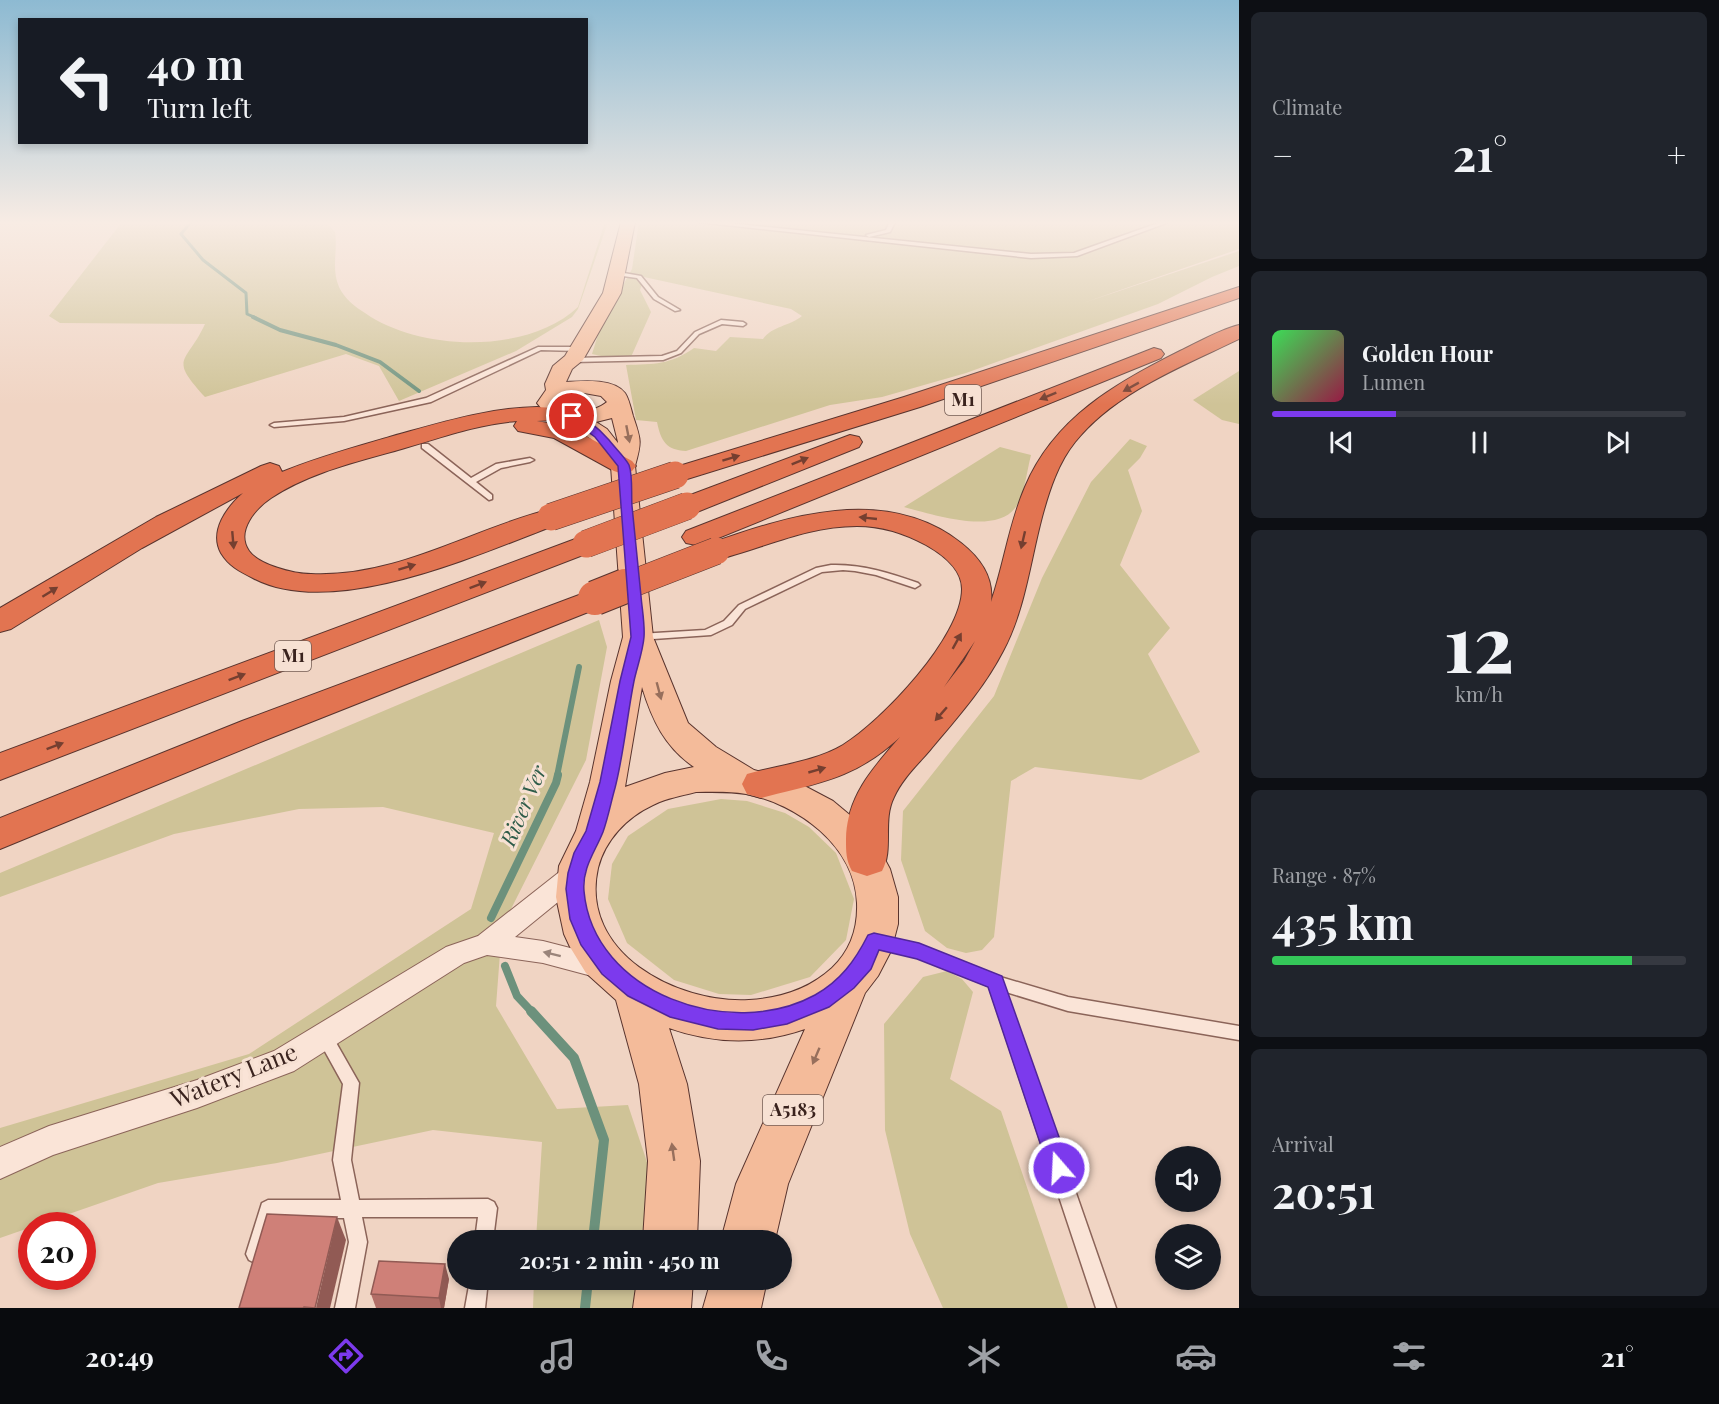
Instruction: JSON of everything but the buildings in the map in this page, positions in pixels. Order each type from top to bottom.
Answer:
[{"type":"highway","points":[[562,404],[527,413],[486,418],[363,453],[282,482],[256,496],[237,516],[231,536],[234,552],[253,568],[270,575],[314,583],[356,580],[390,573],[551,516],[912,402],[1239,292]]},
{"type":"highway","name":"M1","points":[[0,767],[687,506],[843,444],[1239,297]]},
{"type":"highway","name":"M1","points":[[706,544],[1239,320]]},
{"type":"highway","points":[[867,860],[866,824],[873,799],[895,767],[957,696],[993,635],[1016,570],[1038,487],[1055,453],[1090,414],[1110,399],[1239,331]]},
{"type":"highway","points":[[0,622],[150,531],[226,490],[284,465],[391,429],[562,404]]},
{"type":"highway","points":[[244,507],[301,484],[482,430],[540,427],[570,435],[624,466]]},
{"type":"highway","points":[[0,834],[706,544],[802,522],[839,517],[868,518],[909,527],[938,540],[963,561],[972,573],[976,587],[975,601],[969,619],[939,671],[909,706],[856,754],[830,766],[752,782]]},
{"type":"highway","name":"M1","points":[[0,817],[587,591]]},
{"type":"main road","points":[[615,283],[603,310],[576,355],[563,366],[555,384],[562,404],[599,434],[624,466]]},
{"type":"main road","points":[[576,355],[584,375],[598,388]]},
{"type":"main road","points":[[562,404],[578,387],[598,388],[613,394],[618,399],[630,442],[624,466],[638,637],[656,679],[667,716],[675,729],[703,756],[752,782],[782,791],[815,807],[842,828],[867,860],[875,882],[879,904],[874,941],[864,963],[847,982],[822,1001],[787,1016],[753,1021],[718,1020],[676,1011],[622,979],[588,939],[579,919],[575,889],[576,873],[582,853],[595,831],[609,816],[627,802],[661,787],[696,779],[752,782]]},
{"type":"main road","points":[[562,404],[603,414],[612,410],[618,403]]},
{"type":"main road","points":[[595,831],[608,782],[627,681],[638,637]]},
{"type":"main road","points":[[622,979],[663,1084],[674,1161],[671,1230]]},
{"type":"main road","name":"A5183","points":[[750,1230],[762,1184],[847,982]]},
{"type":"main road","points":[[662,1308],[664,1290]]},
{"type":"main road","points":[[732,1308],[736,1290]]},
{"type":"street","points":[[487,944],[576,873]]},
{"type":"street","points":[[487,944],[543,952],[622,979]]},
{"type":"street","name":"Watery Lane","points":[[0,1163],[50,1141],[197,1094],[284,1061],[455,954],[487,944]]},
{"type":"lane","points":[[644,283],[656,298],[677,310]]},
{"type":"lane","points":[[274,425],[344,419],[428,400],[540,348],[576,355],[663,358],[679,352],[697,333],[721,322],[743,324]]},
{"type":"lane","points":[[425,446],[489,497]]},
{"type":"lane","points":[[470,482],[499,466],[530,460]]},
{"type":"lane","points":[[638,637],[707,633],[728,623],[742,608],[819,570],[832,567],[849,566],[915,585]]},
{"type":"lane","points":[[874,941],[919,951],[995,982],[1068,1004],[1239,1033]]},
{"type":"lane","points":[[995,982],[1106,1308]]},
{"type":"lane","points":[[325,1037],[351,1083],[342,1161],[358,1242],[345,1308]]},
{"type":"lane","points":[[250,1275],[268,1209],[488,1208],[485,1230]]},
{"type":"lane","points":[[475,1308],[478,1290]]},
{"type":"shaded area","points":[[75,283],[338,283],[344,295],[354,305],[388,326],[414,335],[473,342],[502,340],[531,334],[556,323],[578,307],[587,283],[578,309],[572,317],[516,351],[399,401],[379,366],[346,354],[205,397],[187,374],[184,360],[205,324],[60,323],[49,316]]},
{"type":"shaded area","points":[[624,283],[642,283],[640,290],[651,312],[631,357],[610,358],[592,354],[601,325]]},
{"type":"shaded area","points":[[672,283],[1141,283],[1083,303],[1143,283],[1200,283],[1158,304],[966,373],[882,397],[830,405],[686,451],[674,449],[666,443],[660,434],[657,422],[636,420],[626,365],[669,361],[694,348],[716,351],[730,337],[763,339],[771,331],[802,316],[791,309]]},
{"type":"shaded area","points":[[1239,371],[1239,424],[1222,420],[1193,400]]},
{"type":"shaded area","points":[[1130,439],[1147,446],[1140,458],[1128,470],[1142,511],[1120,565],[1170,628],[1148,654],[1200,752],[1141,780],[1035,767],[1011,781],[994,937],[982,950],[966,953],[947,948],[925,931],[901,860],[903,811],[994,696],[1042,578],[1091,482]]},
{"type":"shaded area","points":[[1000,447],[1031,455],[1020,499],[1008,515],[996,520],[964,521],[904,507]]},
{"type":"shaded area","points":[[599,620],[607,647],[586,760],[502,927],[496,1006],[557,1109],[628,1105],[647,1162],[650,1195],[646,1230],[537,1230],[542,1142],[433,1130],[277,1163],[158,1183],[75,1212],[18,1212],[18,1232],[0,1238],[0,1128],[249,1054],[471,909],[494,833],[383,807],[299,809],[174,834],[0,897],[0,873]]},
{"type":"shaded area","points":[[721,799],[747,801],[785,813],[809,827],[836,853],[854,899],[846,940],[810,977],[751,995],[719,994],[674,980],[627,943],[608,899],[612,864],[628,836],[668,809]]},
{"type":"shaded area","points":[[947,971],[962,979],[973,992],[950,1079],[1001,1111],[1068,1308],[943,1308],[910,1234],[885,1130],[884,1024],[923,977]]},
{"type":"shaded area","points":[[534,1290],[640,1290],[638,1308],[533,1308]]},
{"type":"waterway","name":"River Ver","points":[[233,283],[246,293],[247,314],[256,318]]},
{"type":"waterway","name":"River Ver","points":[[253,317],[280,330],[336,345],[380,362],[419,391]]},
{"type":"waterway","name":"River Ver","points":[[557,776],[579,667]]},
{"type":"waterway","name":"River Ver","points":[[491,918],[558,775]]},
{"type":"waterway","name":"River Ver","points":[[505,966],[517,996],[532,1012]]},
{"type":"waterway","name":"River Ver","points":[[531,1011],[574,1058],[604,1140],[594,1230]]},
{"type":"waterway","name":"River Ver","points":[[585,1308],[587,1290]]},
{"type":"route","points":[[572,416],[599,434],[624,466],[638,637],[627,681],[608,782],[595,831],[582,853],[576,873],[575,889],[579,919],[588,939],[609,968],[635,990],[676,1011],[718,1020],[753,1021],[787,1016],[822,1001],[847,982],[864,963],[874,941],[919,951],[995,982],[1059,1168]]}]
